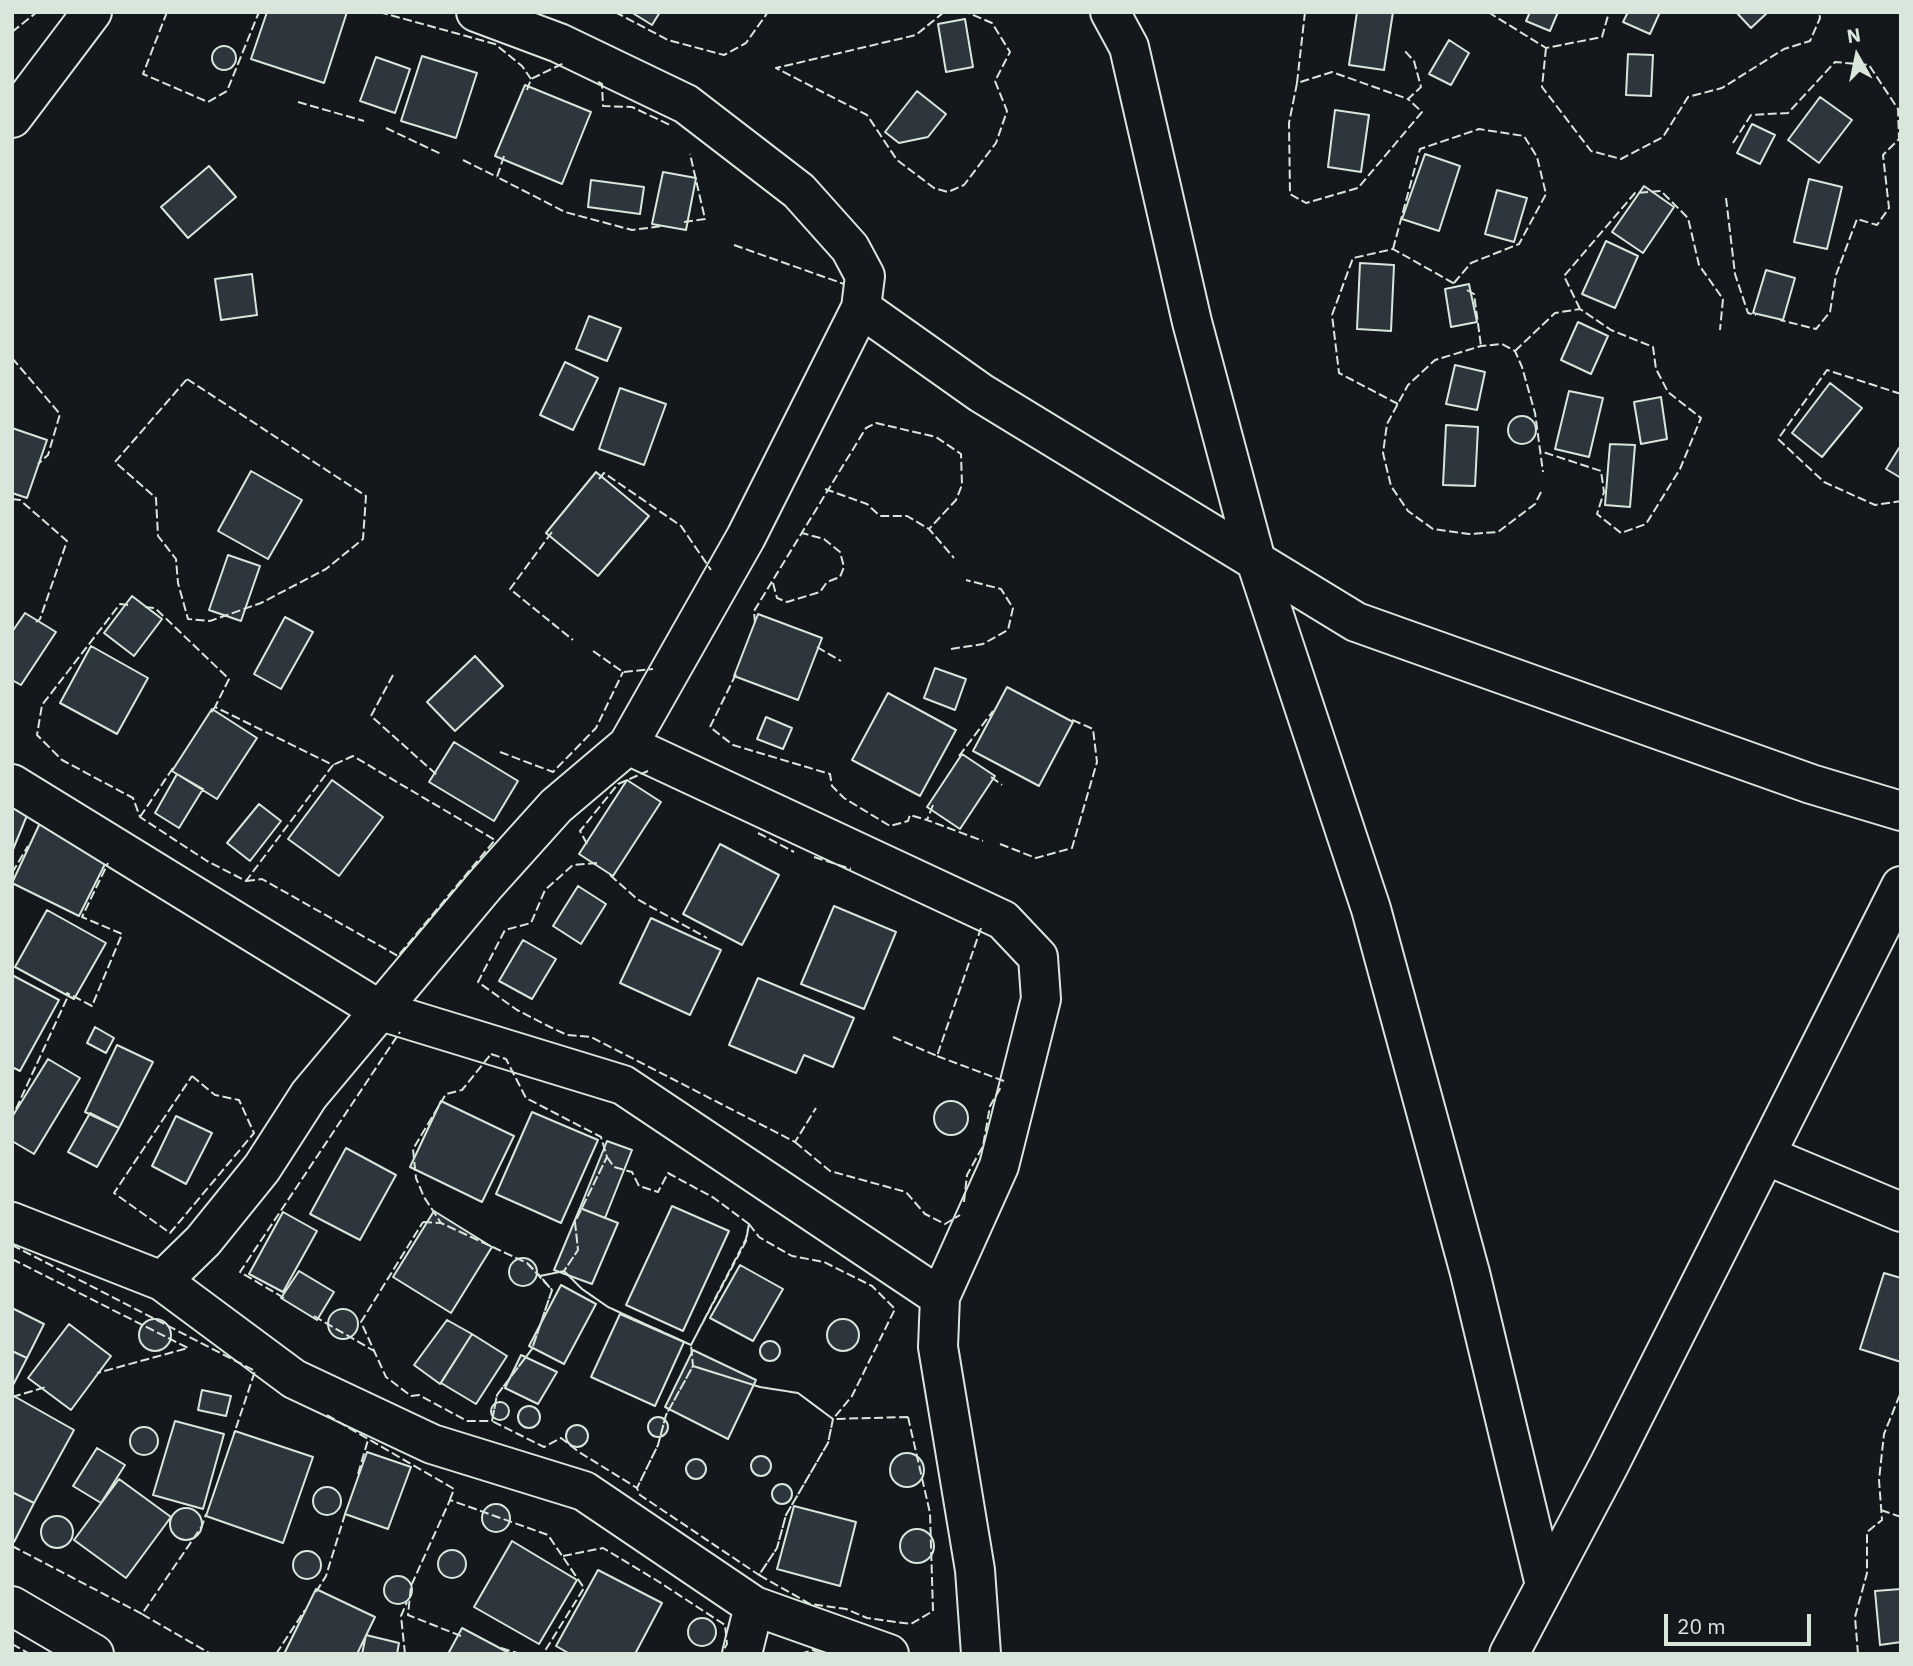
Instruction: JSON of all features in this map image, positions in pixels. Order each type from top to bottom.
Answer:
[{"type":"street","points":[[12,118],[92,12]]},
{"type":"street","points":[[162,1281],[203,1241],[262,1168],[309,1095],[485,885],[556,806],[628,745],[746,537],[861,308],[864,276],[850,248],[799,191],[760,159],[686,104],[559,43],[476,12]]},
{"type":"street","points":[[1110,12],[1129,47],[1192,323],[1256,561],[1371,909],[1470,1273],[1545,1585]]},
{"type":"street","points":[[861,308],[981,393],[1356,622],[1811,785],[1901,811]]},
{"type":"street","points":[[628,745],[1003,920],[1038,957],[1041,999],[999,1166],[940,1297],[937,1347],[975,1570],[981,1654]]},
{"type":"street","points":[[12,784],[381,1011],[623,1085],[940,1297]]},
{"type":"street","points":[[1509,1654],[1609,1465],[1901,886]]},
{"type":"street","points":[[1765,1155],[1901,1212]]},
{"type":"street","points":[[12,1222],[162,1281],[294,1379],[432,1444],[584,1491],[754,1606],[889,1654]]},
{"type":"street","points":[[12,1606],[94,1654]]},
{"type":"street","points":[[742,1654],[754,1606]]},
{"type":"building","points":[[267,12],[347,12],[324,83],[251,59]]},
{"type":"building","points":[[631,12],[660,12],[652,25]]},
{"type":"building","points":[[1357,12],[1393,12],[1384,70],[1349,65]]},
{"type":"building","points":[[1530,12],[1558,12],[1550,31],[1526,21]]},
{"type":"building","points":[[1628,12],[1660,12],[1650,34],[1623,22]]},
{"type":"building","points":[[1736,12],[1768,12],[1751,28]]},
{"type":"building","points":[[965,19],[973,67],[946,72],[938,24]]},
{"type":"building","points":[[1449,40],[1469,53],[1451,85],[1429,74]]},
{"type":"building","points":[[224,46],[235,53],[236,58],[229,69],[224,70],[213,63],[212,58],[219,47]]},
{"type":"building","points":[[1628,54],[1653,55],[1651,96],[1626,95]]},
{"type":"building","points":[[422,56],[477,73],[456,138],[401,121]]},
{"type":"building","points":[[376,57],[410,69],[395,113],[360,101]]},
{"type":"building","points":[[525,85],[591,112],[562,184],[495,156]]},
{"type":"building","points":[[917,91],[946,114],[928,137],[899,143],[885,132]]},
{"type":"building","points":[[1820,97],[1852,120],[1819,163],[1788,140]]},
{"type":"building","points":[[1335,110],[1369,115],[1361,172],[1328,167]]},
{"type":"building","points":[[1752,124],[1775,135],[1760,164],[1737,153]]},
{"type":"building","points":[[1425,154],[1460,166],[1439,231],[1402,219]]},
{"type":"building","points":[[209,166],[236,197],[188,238],[161,207]]},
{"type":"building","points":[[663,172],[696,178],[686,230],[652,224]]},
{"type":"building","points":[[1809,179],[1842,187],[1827,249],[1794,242]]},
{"type":"building","points":[[591,180],[644,187],[640,214],[588,207]]},
{"type":"building","points":[[1644,186],[1674,207],[1643,253],[1612,232]]},
{"type":"building","points":[[1497,190],[1527,198],[1514,242],[1485,234]]},
{"type":"building","points":[[1606,241],[1638,256],[1615,308],[1582,294]]},
{"type":"building","points":[[1360,263],[1394,265],[1391,331],[1357,329]]},
{"type":"building","points":[[1766,270],[1795,278],[1783,320],[1753,313]]},
{"type":"building","points":[[252,274],[257,315],[221,320],[215,279]]},
{"type":"building","points":[[1469,284],[1477,322],[1451,327],[1445,289]]},
{"type":"building","points":[[589,316],[621,328],[607,361],[576,349]]},
{"type":"building","points":[[1578,322],[1608,336],[1591,374],[1561,360]]},
{"type":"building","points":[[565,362],[598,378],[573,430],[540,415]]},
{"type":"building","points":[[1455,365],[1485,372],[1477,410],[1446,404]]},
{"type":"building","points":[[1830,383],[1862,408],[1822,457],[1792,433]]},
{"type":"building","points":[[620,388],[666,404],[644,465],[599,449]]},
{"type":"building","points":[[1569,391],[1603,398],[1589,457],[1555,449]]},
{"type":"building","points":[[1661,397],[1667,439],[1641,444],[1634,402]]},
{"type":"building","points":[[1522,416],[1532,420],[1536,430],[1532,440],[1522,444],[1512,440],[1508,430],[1512,420]]},
{"type":"building","points":[[1446,425],[1478,427],[1475,486],[1443,485]]},
{"type":"building","points":[[12,428],[47,440],[27,498],[12,493]]},
{"type":"building","points":[[1610,444],[1635,445],[1630,507],[1605,505]]},
{"type":"building","points":[[1899,448],[1901,449],[1901,478],[1886,469]]},
{"type":"building","points":[[251,471],[302,500],[268,559],[218,531]]},
{"type":"building","points":[[596,472],[649,516],[598,576],[546,533]]},
{"type":"building","points":[[228,555],[260,566],[241,621],[209,610]]},
{"type":"building","points":[[132,596],[162,619],[134,656],[104,633]]},
{"type":"building","points":[[25,613],[56,632],[21,685],[12,680],[12,632]]},
{"type":"building","points":[[758,614],[822,638],[798,700],[734,676]]},
{"type":"building","points":[[285,617],[313,632],[281,689],[254,674]]},
{"type":"building","points":[[91,646],[148,678],[117,734],[60,703]]},
{"type":"building","points":[[475,656],[503,686],[455,731],[427,702]]},
{"type":"building","points":[[935,668],[966,679],[955,710],[924,698]]},
{"type":"building","points":[[1007,687],[1073,722],[1039,786],[973,751]]},
{"type":"building","points":[[888,693],[956,730],[920,796],[852,760]]},
{"type":"building","points":[[212,709],[257,738],[217,799],[172,771]]},
{"type":"building","points":[[766,717],[792,728],[783,749],[757,739]]},
{"type":"building","points":[[454,742],[518,781],[494,821],[429,782]]},
{"type":"building","points":[[962,754],[995,776],[960,829],[927,807]]},
{"type":"building","points":[[177,774],[203,789],[179,828],[155,813]]},
{"type":"building","points":[[332,780],[383,817],[339,876],[288,839]]},
{"type":"building","points":[[627,780],[661,802],[613,876],[579,854]]},
{"type":"building","points":[[12,801],[30,808],[12,852]]},
{"type":"building","points":[[259,804],[281,821],[250,861],[227,843]]},
{"type":"building","points":[[40,823],[108,858],[79,916],[12,883]]},
{"type":"building","points":[[720,844],[779,875],[742,945],[683,914]]},
{"type":"building","points":[[578,886],[606,904],[581,944],[553,926]]},
{"type":"building","points":[[834,906],[896,932],[864,1009],[801,984]]},
{"type":"building","points":[[47,910],[106,943],[74,999],[15,967]]},
{"type":"building","points":[[651,918],[721,950],[690,1015],[620,983]]},
{"type":"building","points":[[523,940],[556,959],[532,999],[499,981]]},
{"type":"building","points":[[12,975],[59,1000],[20,1071],[12,1067]]},
{"type":"building","points":[[758,978],[854,1018],[833,1067],[804,1055],[796,1073],[729,1045]]},
{"type":"building","points":[[95,1027],[114,1038],[106,1053],[87,1043]]},
{"type":"building","points":[[117,1045],[153,1062],[119,1128],[85,1112]]},
{"type":"building","points":[[48,1059],[80,1078],[34,1154],[12,1141],[12,1117]]},
{"type":"building","points":[[441,1101],[514,1136],[482,1202],[410,1167]]},
{"type":"building","points":[[951,1101],[963,1106],[968,1118],[963,1130],[951,1135],[939,1130],[934,1118],[939,1106]]},
{"type":"building","points":[[532,1112],[598,1140],[561,1223],[496,1194]]},
{"type":"building","points":[[90,1113],[119,1128],[97,1167],[68,1152]]},
{"type":"building","points":[[176,1116],[212,1133],[186,1184],[152,1166]]},
{"type":"building","points":[[607,1141],[632,1150],[605,1218],[580,1208]]},
{"type":"building","points":[[346,1148],[396,1175],[360,1240],[310,1214]]},
{"type":"building","points":[[672,1206],[729,1231],[683,1331],[626,1305]]},
{"type":"building","points":[[580,1208],[618,1223],[592,1284],[554,1270]]},
{"type":"building","points":[[434,1211],[492,1247],[451,1313],[393,1277]]},
{"type":"building","points":[[283,1212],[317,1231],[283,1292],[249,1274]]},
{"type":"building","points":[[523,1258],[533,1262],[537,1272],[533,1282],[523,1286],[513,1282],[509,1272],[513,1262]]},
{"type":"building","points":[[740,1265],[783,1289],[753,1341],[710,1318]]},
{"type":"building","points":[[299,1271],[334,1292],[317,1320],[281,1298]]},
{"type":"building","points":[[1884,1273],[1901,1278],[1901,1362],[1860,1349]]},
{"type":"building","points":[[561,1285],[596,1304],[564,1364],[529,1346]]},
{"type":"building","points":[[12,1308],[44,1324],[27,1358],[12,1351]]},
{"type":"building","points":[[343,1309],[353,1314],[358,1324],[353,1334],[343,1339],[333,1334],[328,1324],[333,1314]]},
{"type":"building","points":[[620,1314],[684,1342],[655,1406],[591,1377]]},
{"type":"building","points":[[155,1319],[166,1324],[171,1335],[166,1346],[155,1351],[144,1346],[139,1335],[144,1324]]},
{"type":"building","points":[[843,1319],[855,1323],[859,1335],[855,1347],[843,1351],[831,1347],[827,1335],[831,1323]]},
{"type":"building","points":[[447,1320],[472,1334],[440,1384],[414,1365]]},
{"type":"building","points":[[69,1324],[111,1356],[71,1410],[28,1378]]},
{"type":"building","points":[[472,1334],[507,1356],[476,1404],[441,1383]]},
{"type":"building","points":[[770,1341],[777,1344],[780,1351],[777,1358],[770,1361],[763,1358],[760,1351],[763,1344]]},
{"type":"building","points":[[693,1350],[756,1380],[728,1439],[665,1407]]},
{"type":"building","points":[[12,1351],[27,1358],[12,1387]]},
{"type":"building","points":[[521,1355],[557,1372],[538,1404],[505,1388]]},
{"type":"building","points":[[202,1390],[231,1396],[226,1416],[198,1410]]},
{"type":"building","points":[[12,1395],[74,1430],[34,1503],[12,1492]]},
{"type":"building","points":[[500,1402],[506,1405],[509,1411],[506,1417],[500,1420],[494,1417],[491,1411],[494,1405]]},
{"type":"building","points":[[529,1406],[537,1409],[540,1417],[537,1425],[529,1428],[521,1425],[518,1417],[521,1409]]},
{"type":"building","points":[[654,1417],[662,1417],[668,1427],[662,1437],[654,1437],[648,1431],[648,1423]]},
{"type":"building","points":[[175,1421],[224,1434],[203,1509],[153,1495]]},
{"type":"building","points":[[577,1425],[585,1428],[588,1436],[585,1444],[577,1447],[569,1444],[566,1436],[569,1428]]},
{"type":"building","points":[[144,1427],[154,1431],[158,1441],[154,1451],[144,1455],[134,1451],[130,1441],[134,1431]]},
{"type":"building","points":[[235,1431],[313,1457],[283,1543],[206,1516]]},
{"type":"building","points":[[97,1448],[125,1465],[101,1503],[73,1486]]},
{"type":"building","points":[[367,1452],[411,1467],[388,1529],[345,1514]]},
{"type":"building","points":[[907,1453],[919,1458],[924,1470],[919,1482],[907,1487],[895,1482],[890,1470],[895,1458]]},
{"type":"building","points":[[761,1456],[768,1459],[771,1466],[768,1473],[761,1476],[754,1473],[751,1466],[754,1459]]},
{"type":"building","points":[[692,1459],[700,1459],[706,1469],[700,1479],[692,1479],[686,1473],[686,1465]]},
{"type":"building","points":[[119,1479],[171,1517],[126,1578],[74,1540]]},
{"type":"building","points":[[782,1484],[789,1487],[792,1494],[789,1501],[782,1504],[775,1501],[772,1494],[775,1487]]},
{"type":"building","points":[[327,1487],[337,1491],[341,1501],[337,1511],[327,1515],[317,1511],[313,1501],[317,1491]]},
{"type":"building","points":[[12,1492],[34,1503],[14,1542],[12,1541]]},
{"type":"building","points":[[496,1504],[506,1508],[510,1518],[506,1528],[496,1532],[486,1528],[482,1518],[486,1508]]},
{"type":"building","points":[[794,1506],[856,1522],[840,1586],[777,1569]]},
{"type":"building","points":[[186,1508],[198,1512],[202,1524],[198,1536],[186,1540],[174,1536],[170,1524],[174,1512]]},
{"type":"building","points":[[57,1516],[68,1521],[73,1532],[68,1543],[57,1548],[46,1543],[41,1532],[46,1521]]},
{"type":"building","points":[[917,1529],[929,1534],[934,1546],[929,1558],[917,1563],[905,1558],[900,1546],[905,1534]]},
{"type":"building","points":[[512,1541],[577,1580],[539,1644],[474,1607]]},
{"type":"building","points":[[452,1550],[462,1554],[466,1564],[462,1574],[452,1578],[442,1574],[438,1564],[442,1554]]},
{"type":"building","points":[[307,1551],[317,1555],[321,1565],[317,1575],[307,1579],[297,1575],[293,1565],[297,1555]]},
{"type":"building","points":[[598,1570],[662,1603],[635,1654],[570,1654],[556,1646]]},
{"type":"building","points":[[398,1576],[408,1580],[412,1590],[408,1600],[398,1604],[388,1600],[384,1590],[388,1580]]},
{"type":"building","points":[[316,1589],[375,1617],[357,1654],[284,1654]]},
{"type":"building","points":[[1901,1589],[1901,1642],[1880,1645],[1875,1591]]},
{"type":"building","points":[[702,1618],[712,1622],[716,1632],[712,1642],[702,1646],[692,1642],[688,1632],[692,1622]]},
{"type":"building","points":[[462,1628],[511,1654],[448,1654]]},
{"type":"building","points":[[366,1635],[399,1643],[397,1654],[362,1654]]},
{"type":"fence","points":[[12,32],[37,12]]},
{"type":"fence","points":[[167,12],[143,74],[208,102],[227,91],[259,12]]},
{"type":"fence","points":[[379,12],[495,44],[522,66],[531,79]]},
{"type":"fence","points":[[615,12],[668,40],[724,55],[746,43],[768,12]]},
{"type":"fence","points":[[944,12],[916,35],[776,68],[867,115],[897,160],[934,188],[948,192],[964,185],[996,143],[1007,111],[995,81],[1010,52],[992,23],[966,12]]},
{"type":"fence","points":[[1305,12],[1297,83],[1332,72],[1408,99],[1421,87],[1414,61],[1404,50]]},
{"type":"fence","points":[[1488,12],[1546,48],[1602,37],[1609,12]]},
{"type":"fence","points":[[1546,48],[1542,87],[1591,151],[1621,159],[1663,137],[1688,97],[1722,88],[1784,49],[1810,41],[1820,18],[1819,12]]},
{"type":"fence","points":[[1733,143],[1751,115],[1788,113],[1835,62],[1869,65],[1898,109],[1899,139],[1883,155],[1889,208],[1877,225],[1857,219],[1836,275],[1830,312],[1816,329],[1780,320]]},
{"type":"fence","points":[[527,90],[531,79],[564,63]]},
{"type":"fence","points":[[598,82],[602,84],[603,106],[632,107],[670,125]]},
{"type":"fence","points":[[1297,83],[1289,123],[1290,194],[1306,203],[1358,188],[1422,112],[1408,99]]},
{"type":"fence","points":[[298,102],[364,121]]},
{"type":"fence","points":[[386,128],[441,154]]},
{"type":"fence","points":[[1393,249],[1420,149],[1479,129],[1524,136],[1537,157],[1546,194],[1519,244],[1471,263],[1454,283]]},
{"type":"fence","points":[[684,222],[705,219],[690,154]]},
{"type":"fence","points":[[504,156],[497,177],[565,212],[632,230],[663,226]]},
{"type":"fence","points":[[463,160],[497,177]]},
{"type":"fence","points":[[1580,309],[1564,276],[1635,193],[1661,191],[1688,218],[1699,265],[1723,299],[1720,330]]},
{"type":"fence","points":[[1726,198],[1735,274],[1748,313],[1756,315]]},
{"type":"fence","points":[[734,245],[844,284]]},
{"type":"fence","points":[[1398,404],[1339,373],[1332,315],[1353,258],[1393,249],[1455,284]]},
{"type":"fence","points":[[1467,290],[1474,294],[1481,346]]},
{"type":"fence","points":[[1515,351],[1555,313],[1580,309],[1611,330],[1653,347],[1656,369],[1668,392],[1701,418],[1680,469],[1646,524],[1621,533],[1597,514],[1604,492],[1601,471],[1540,451]]},
{"type":"fence","points":[[1541,492],[1535,504],[1498,532],[1469,534],[1433,529],[1408,511],[1391,486],[1383,453],[1387,424],[1408,385],[1435,360],[1481,346],[1502,344],[1515,351],[1522,367],[1535,413],[1543,472]]},
{"type":"fence","points":[[12,358],[60,414],[48,455],[38,464]]},
{"type":"fence","points":[[1901,394],[1827,370],[1778,439],[1824,482],[1875,505],[1901,501]]},
{"type":"fence","points":[[187,379],[366,496],[363,539],[326,569],[261,603],[210,621],[188,619],[178,583],[176,559],[158,536],[156,498],[115,462],[187,379]]},
{"type":"fence","points":[[755,623],[754,611],[866,428],[876,423],[936,437],[961,454],[962,485],[956,500],[929,529]]},
{"type":"fence","points":[[599,479],[604,473],[681,526],[711,570]]},
{"type":"fence","points":[[825,489],[867,504],[880,516],[907,516],[929,529],[954,558]]},
{"type":"fence","points":[[12,499],[20,500],[67,541],[40,619],[36,622]]},
{"type":"fence","points":[[552,532],[510,589],[573,640]]},
{"type":"fence","points":[[773,583],[777,598],[787,602],[820,592],[827,582],[840,577],[844,567],[840,552],[824,539],[802,533]]},
{"type":"fence","points":[[951,649],[983,644],[1008,630],[1013,608],[1001,589],[966,580]]},
{"type":"fence","points":[[128,605],[120,604],[42,705],[37,735],[62,760],[133,798],[140,817],[207,861],[246,881],[333,765],[215,707],[211,713]]},
{"type":"fence","points":[[145,607],[155,608],[229,679],[215,707]]},
{"type":"fence","points":[[817,647],[841,661]]},
{"type":"fence","points":[[593,651],[623,672],[653,669]]},
{"type":"fence","points":[[500,752],[553,772],[596,728],[623,672]]},
{"type":"fence","points":[[736,674],[710,727],[733,745],[830,774],[832,786],[844,798],[890,826],[908,821],[910,815],[927,820]]},
{"type":"fence","points":[[393,675],[371,716],[437,775]]},
{"type":"fence","points":[[959,756],[993,711]]},
{"type":"fence","points":[[1000,844],[1036,858],[1072,848],[1097,762],[1093,729],[1070,719]]},
{"type":"fence","points":[[246,881],[262,879],[398,956],[495,840],[353,756],[333,765]]},
{"type":"fence","points":[[140,817],[173,768]]},
{"type":"fence","points":[[587,844],[580,831],[618,784],[648,771]]},
{"type":"fence","points":[[991,777],[1002,785]]},
{"type":"fence","points":[[933,805],[927,820],[983,841]]},
{"type":"fence","points":[[758,833],[794,852]]},
{"type":"fence","points":[[12,873],[28,846]]},
{"type":"fence","points":[[814,857],[851,869]]},
{"type":"fence","points":[[73,996],[92,1006],[122,934],[82,917],[108,863]]},
{"type":"fence","points":[[597,863],[573,865],[545,890],[531,923],[505,930],[478,982],[517,1010],[550,1027],[567,1035],[591,1037],[795,1142],[816,1108]]},
{"type":"fence","points":[[610,875],[637,899],[707,938]]},
{"type":"fence","points":[[893,1037],[937,1056],[981,928]]},
{"type":"fence","points":[[16,1109],[69,994],[66,993]]},
{"type":"fence","points":[[284,1298],[240,1272],[400,1032]]},
{"type":"fence","points":[[491,1054],[506,1059],[526,1098],[601,1137],[607,1157],[575,1222],[578,1250],[564,1271],[540,1276],[527,1263],[441,1223],[424,1197],[416,1178],[413,1149],[446,1094],[462,1090],[491,1054]]},
{"type":"fence","points":[[937,1056],[1004,1081]]},
{"type":"fence","points":[[192,1076],[215,1095],[239,1100],[254,1133],[170,1233],[114,1193],[192,1076]]},
{"type":"fence","points":[[964,1202],[967,1175],[983,1146],[990,1106],[1001,1087]]},
{"type":"fence","points":[[795,1142],[830,1171],[906,1192],[925,1214],[945,1224],[960,1215]]},
{"type":"fence","points":[[607,1157],[614,1167],[632,1172],[639,1186],[658,1192],[668,1173],[714,1198],[749,1224],[746,1241],[691,1345],[608,1307],[582,1289],[564,1271],[578,1250],[575,1222],[607,1157]]},
{"type":"fence","points":[[423,1222],[441,1223],[527,1263],[552,1290],[532,1349],[497,1395],[492,1421],[467,1421],[419,1395],[411,1396],[386,1377],[361,1322],[423,1222]]},
{"type":"fence","points":[[749,1224],[759,1237],[792,1256],[824,1262],[872,1286],[895,1309],[852,1396],[833,1419],[798,1393],[760,1387],[693,1366],[691,1345],[746,1239],[749,1224]]},
{"type":"fence","points":[[12,1245],[255,1371],[234,1434]]},
{"type":"fence","points":[[12,1259],[188,1348],[97,1373]]},
{"type":"fence","points":[[564,1271],[582,1289],[608,1307],[691,1345],[693,1366],[666,1415],[658,1445],[637,1488],[561,1438],[544,1447],[492,1421],[497,1395],[532,1349],[552,1290],[540,1276],[564,1271]]},
{"type":"fence","points":[[314,1316],[374,1351]]},
{"type":"fence","points":[[693,1366],[760,1387],[798,1393],[833,1419],[828,1443],[786,1515],[777,1548],[759,1575],[640,1495],[637,1488],[658,1445],[666,1415],[693,1366]]},
{"type":"fence","points":[[12,1397],[46,1387]]},
{"type":"fence","points":[[1858,1654],[1855,1617],[1867,1573],[1867,1532],[1882,1520],[1879,1480],[1884,1434],[1901,1392]]},
{"type":"fence","points":[[327,1415],[454,1489],[449,1502]]},
{"type":"fence","points":[[908,1417],[930,1513],[933,1611],[911,1624],[867,1618],[846,1609],[810,1604],[759,1575],[777,1548],[786,1515],[828,1443],[833,1419],[908,1417]]},
{"type":"fence","points":[[358,1474],[368,1440]]},
{"type":"fence","points":[[461,1636],[408,1615],[411,1586],[450,1500],[548,1535],[584,1588],[543,1654]]},
{"type":"fence","points":[[1881,1510],[1901,1517]]},
{"type":"fence","points":[[316,1592],[326,1576],[346,1511]]},
{"type":"fence","points":[[12,1546],[142,1614],[202,1526],[206,1514]]},
{"type":"fence","points":[[563,1556],[603,1548],[656,1580],[725,1625],[727,1644],[721,1654]]},
{"type":"fence","points":[[405,1654],[401,1616],[407,1602]]},
{"type":"fence","points":[[276,1654],[305,1610]]},
{"type":"fence","points":[[142,1614],[211,1654]]},
{"type":"fence","points":[[12,1644],[30,1654]]},
{"type":"fence","points":[[501,1648],[521,1654]]},
{"type":"fence","points":[[800,1654],[813,1650],[823,1654]]}]
